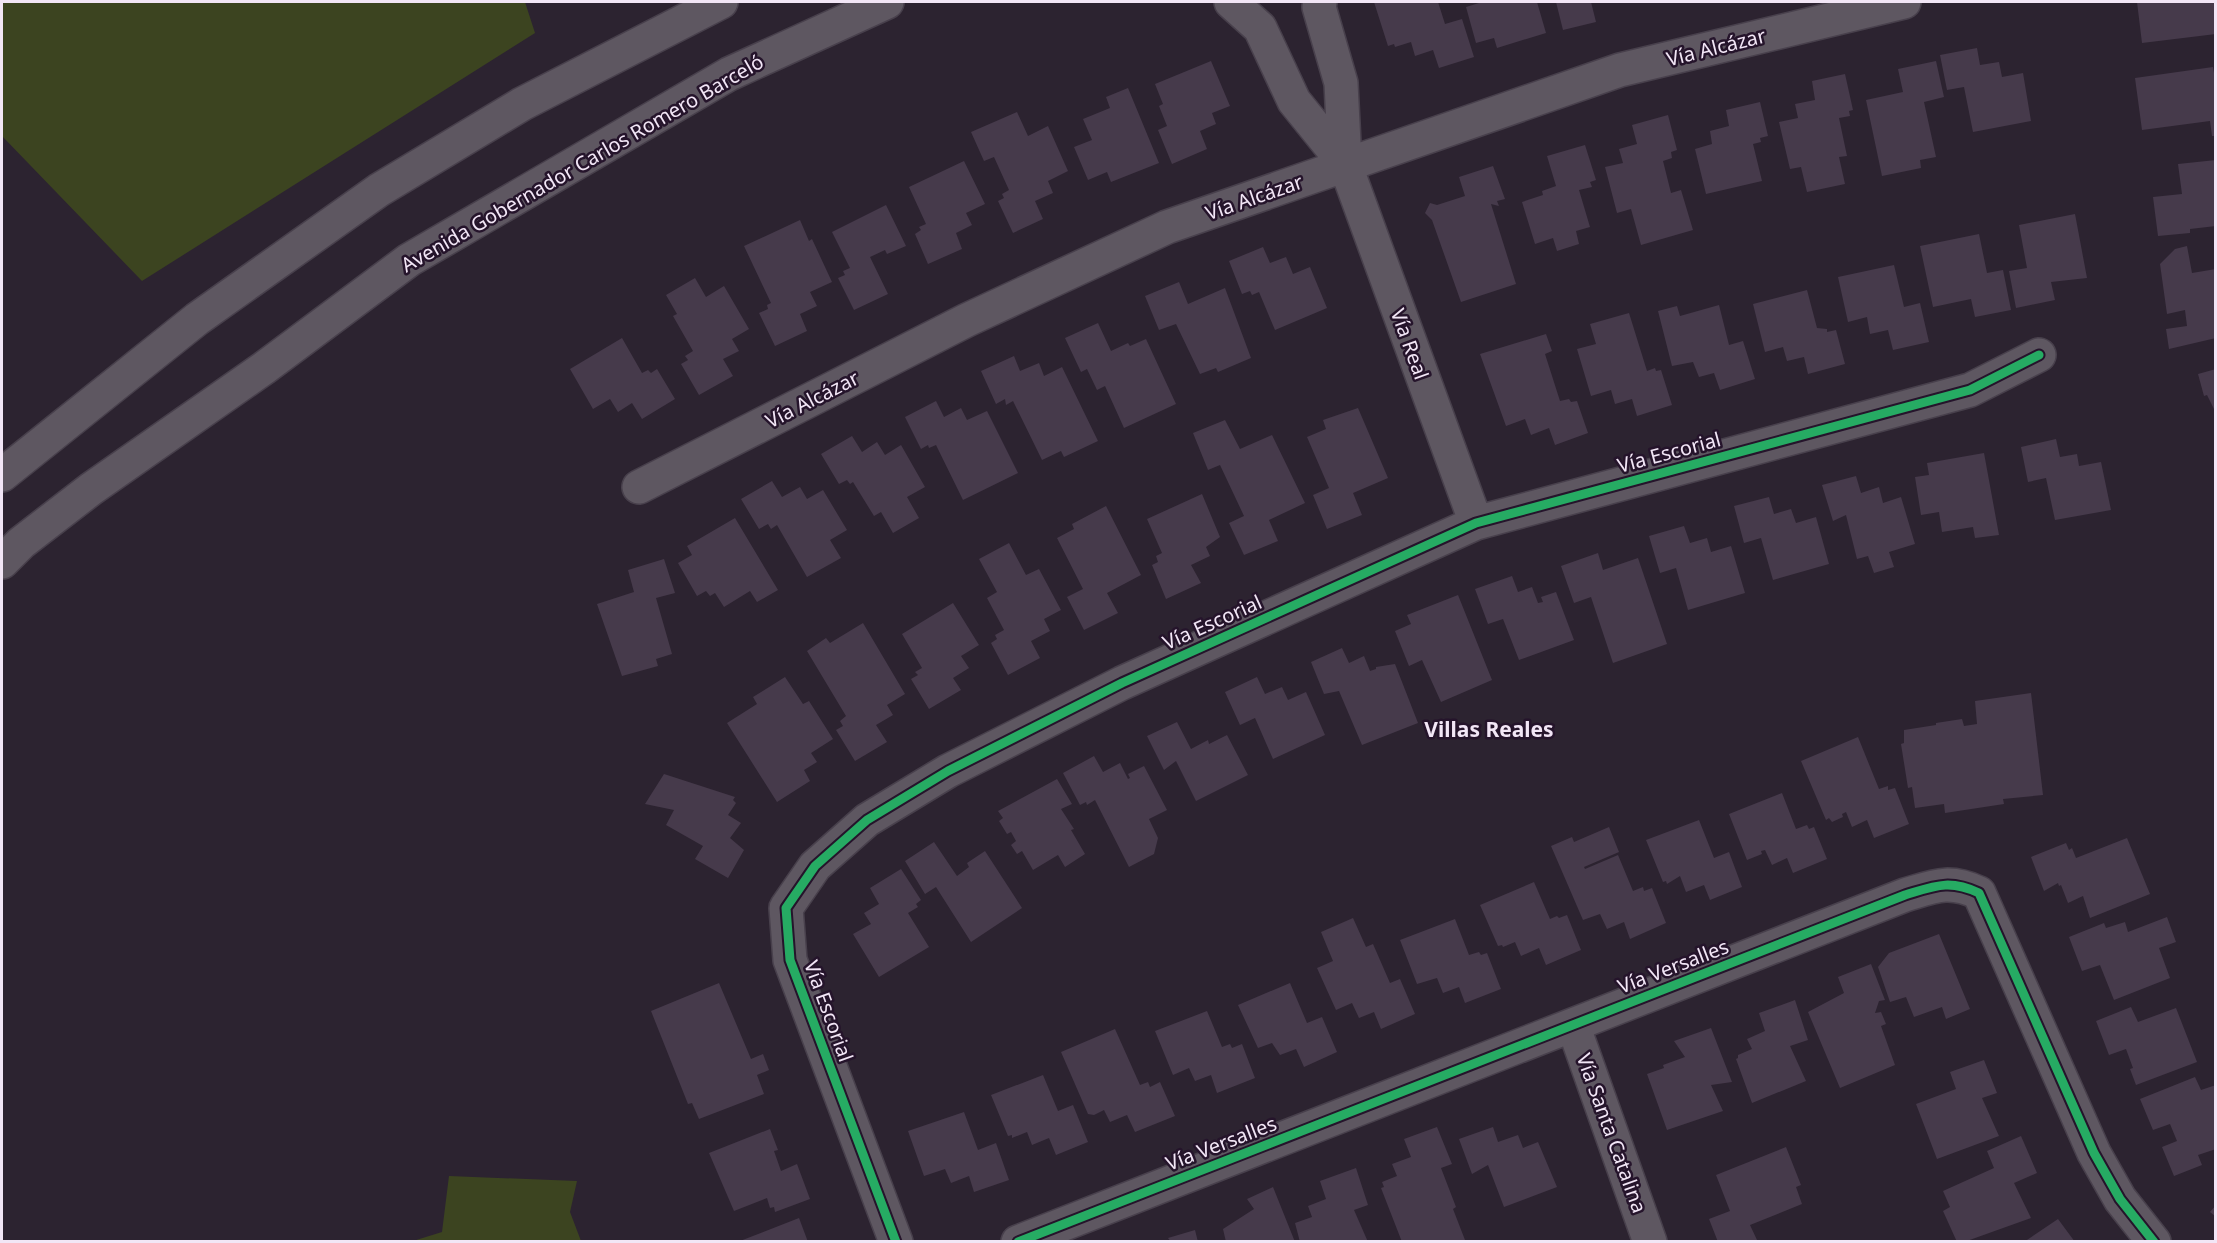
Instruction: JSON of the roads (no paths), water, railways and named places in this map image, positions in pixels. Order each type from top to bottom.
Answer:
[{"type":"street","points":[[2,475],[197,319],[380,190],[522,104],[721,2]]},
{"type":"street","name":"Avenida Gobernador Carlos Romero Barceló","points":[[2,562],[21,543],[91,489],[264,368],[409,260],[729,74],[887,2]]},
{"type":"street","points":[[1231,2],[1260,28],[1294,101],[1345,164]]},
{"type":"street","points":[[1320,2],[1319,7],[1341,83],[1345,164]]},
{"type":"street","name":"Vía Alcázar","points":[[639,487],[967,320],[1167,227],[1620,70],[1904,2]]},
{"type":"street","name":"Vía Real","points":[[1345,164],[1476,523]]},
{"type":"street","name":"Vía Escorial","points":[[896,1242],[790,960],[786,908],[815,866],[867,820],[948,771],[1122,683],[1476,523],[1970,390],[2039,356]]},
{"type":"street","name":"Vía Versalles","points":[[1018,1242],[1905,895],[1944,884],[1963,886],[1978,893],[2094,1153],[2120,1199],[2154,1242]]},
{"type":"street","name":"Vía Santa Catalina","points":[[1573,1025],[1650,1242]]},
{"type":"district","name":"Villas Reales","points":[[1489,729]]}]
